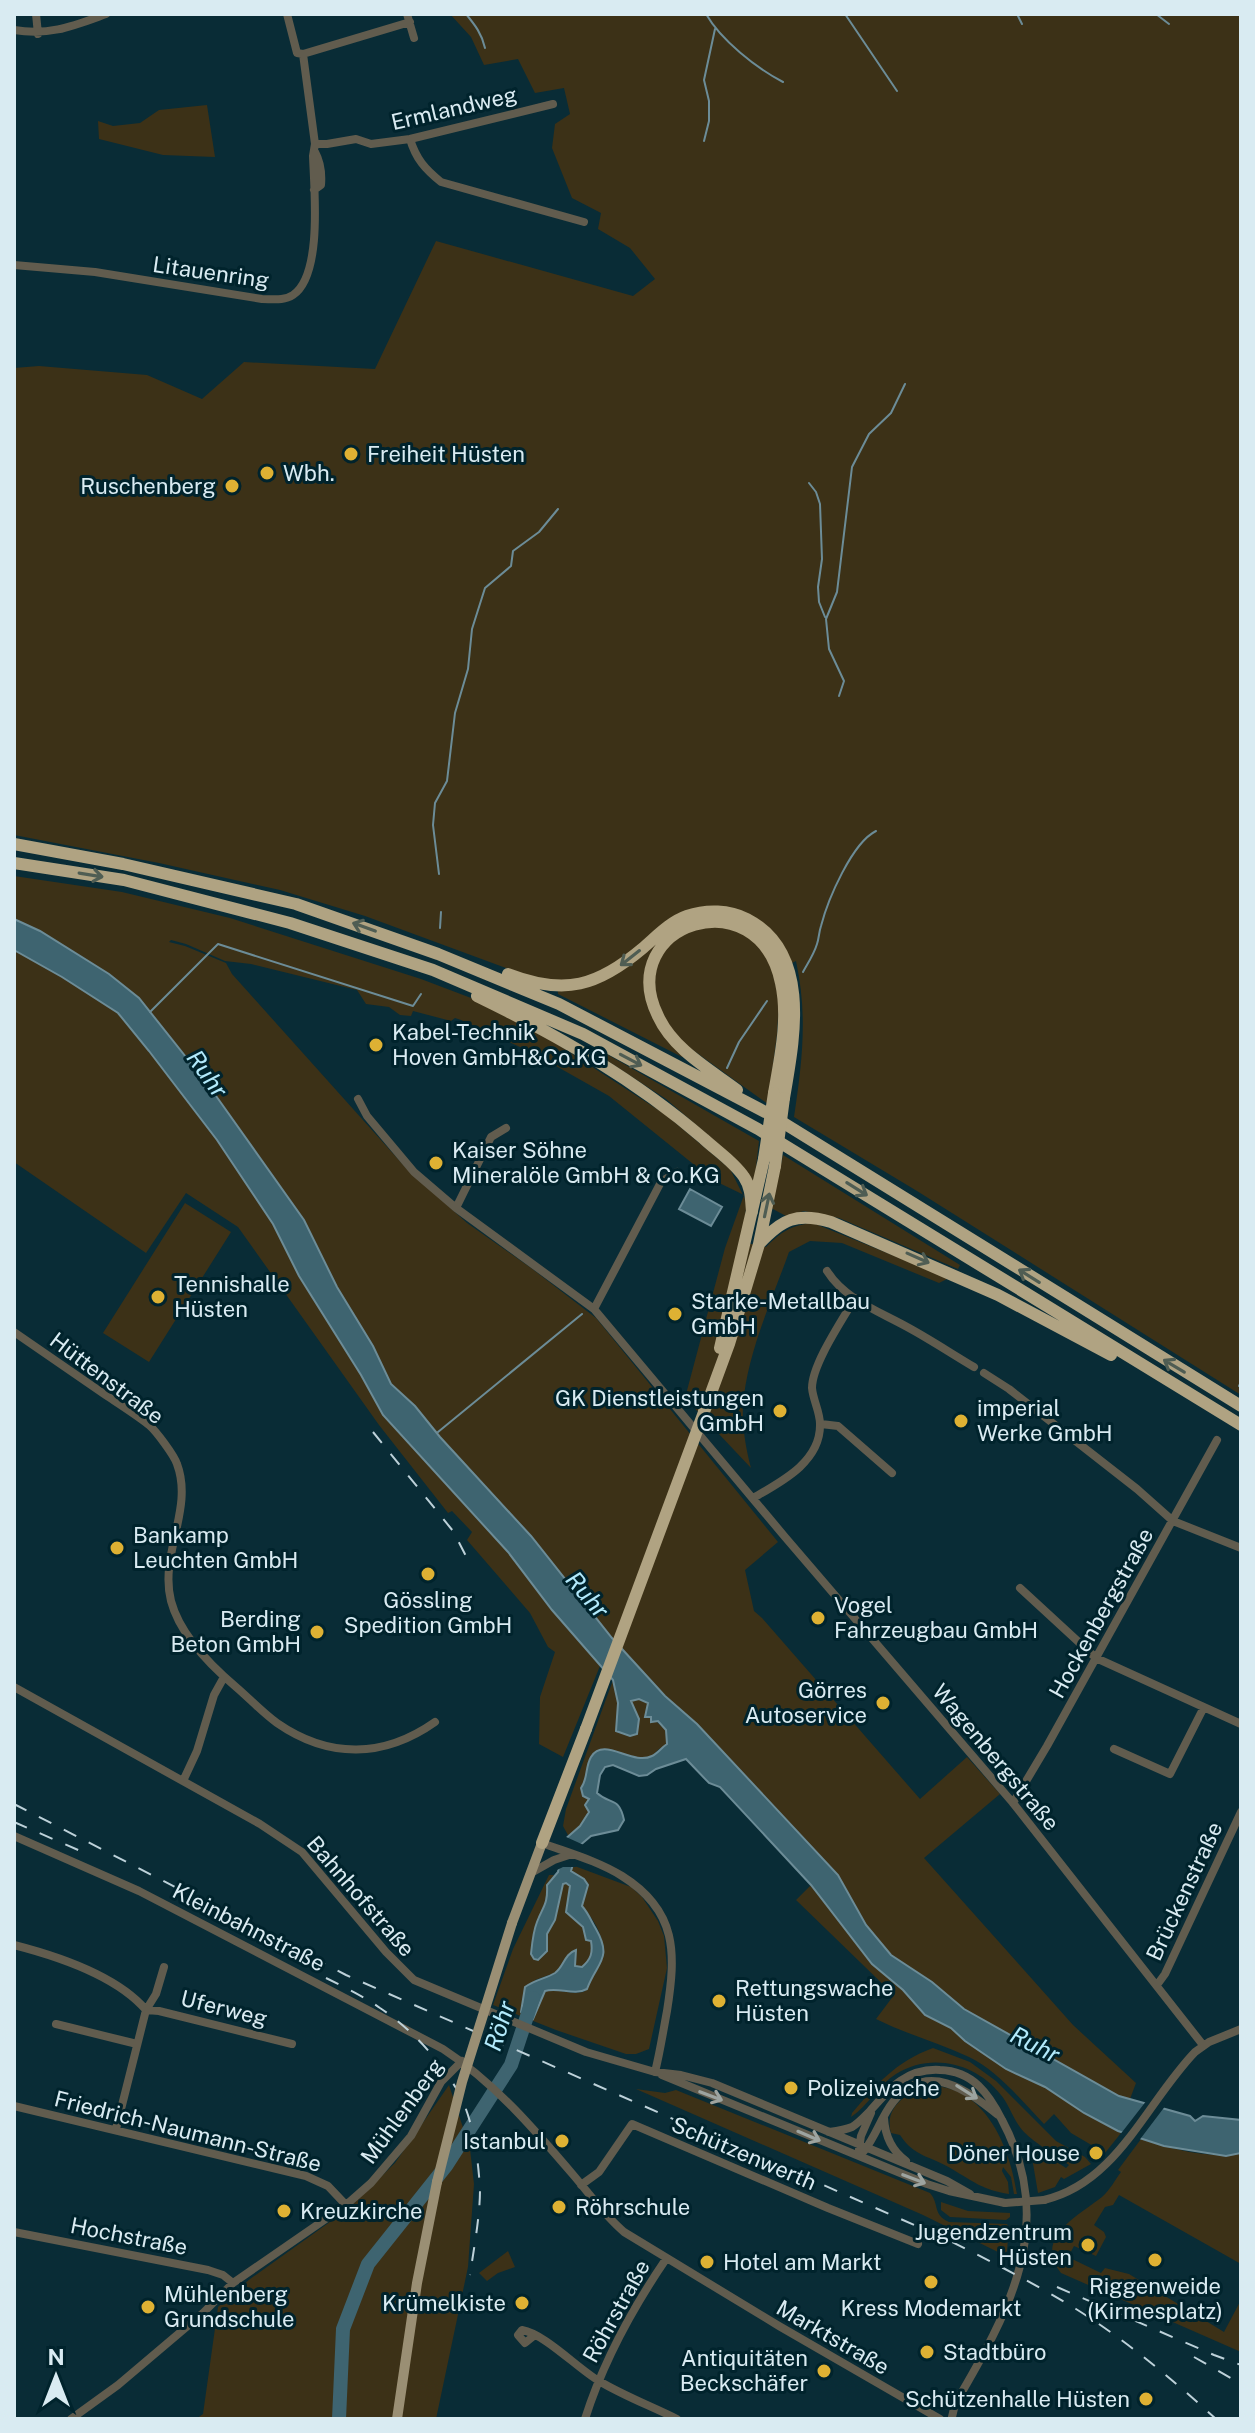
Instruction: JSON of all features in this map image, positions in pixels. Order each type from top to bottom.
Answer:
[{"type":"highway","points":[[14,844],[123,864],[296,904],[438,954],[559,1004],[769,1114],[1241,1406]]},
{"type":"highway","points":[[14,863],[124,880],[290,923],[433,970],[583,1034],[758,1129],[1241,1425]]},
{"type":"highway","points":[[438,954],[450,952],[540,984],[580,984],[613,971],[671,924],[704,911],[735,914],[756,924],[774,940],[791,977],[794,1013],[779,1095],[759,1244],[729,1344],[708,1398]]},
{"type":"highway","points":[[769,1114],[681,1047],[658,1017],[650,990],[651,973],[663,945],[683,929],[703,922],[731,923],[754,936],[770,955],[781,981],[784,1010],[779,1095]]},
{"type":"highway","points":[[433,970],[440,980],[563,1040],[651,1097],[742,1174],[748,1185],[752,1212]]},
{"type":"highway","points":[[542,1843],[704,1412],[752,1212],[769,1163]]},
{"type":"highway","points":[[759,1244],[789,1220],[813,1217],[831,1222],[998,1295],[1117,1358],[1151,1369]]},
{"type":"main road","points":[[397,2419],[431,2210],[462,2082],[501,1952],[542,1843]]},
{"type":"street","points":[[36,14],[38,34]]},
{"type":"street","points":[[14,30],[38,34],[75,26],[106,14]]},
{"type":"street","name":"Litauenring","points":[[14,265],[95,272],[249,298],[284,299],[298,290],[307,273],[314,240],[314,190],[321,185],[321,180],[303,54],[297,53],[287,14]]},
{"type":"street","points":[[303,54],[408,18],[414,38]]},
{"type":"street","name":"Ermlandweg","points":[[315,147],[356,139],[371,144],[410,139],[553,104]]},
{"type":"street","points":[[410,139],[415,156],[441,182],[584,222]]},
{"type":"street","name":"Wagenbergstraße","points":[[358,1099],[367,1116],[414,1172],[456,1208],[594,1309],[1013,1803],[1203,2045]]},
{"type":"street","points":[[456,1208],[491,1137],[506,1128]]},
{"type":"street","points":[[594,1309],[661,1182],[677,1172]]},
{"type":"street","points":[[827,1271],[834,1282],[855,1298],[974,1367]]},
{"type":"street","points":[[753,1498],[791,1475],[808,1458],[817,1442],[821,1424],[812,1386],[826,1348],[855,1298]]},
{"type":"street","name":"Hüttenstraße","points":[[14,1332],[151,1427],[177,1464],[183,1502],[169,1557],[169,1591],[172,1604],[189,1636],[224,1677],[285,1728],[307,1740],[331,1746],[353,1750],[396,1745],[415,1737],[435,1722]]},
{"type":"street","points":[[984,1373],[1021,1398],[1173,1521],[1241,1548]]},
{"type":"street","points":[[821,1424],[838,1426],[892,1473]]},
{"type":"street","name":"Hockenbergstraße","points":[[1013,1803],[1217,1440]]},
{"type":"street","points":[[1020,1588],[1096,1658],[1241,1724]]},
{"type":"street","points":[[183,1781],[197,1751],[214,1695],[224,1677]]},
{"type":"street","name":"Bahnhofstraße","points":[[14,1687],[271,1831],[302,1852],[414,1980],[586,2052],[655,2072],[712,2083],[913,2166],[970,2194]]},
{"type":"street","points":[[1114,1749],[1170,1774],[1204,1707]]},
{"type":"street","name":"Brückenstraße","points":[[1157,1985],[1241,1812]]},
{"type":"street","name":"Kleinbahnstraße","points":[[14,1836],[139,1891],[422,2037],[462,2061]]},
{"type":"street","points":[[542,1843],[598,1863],[622,1876],[653,1902],[663,1920],[672,1946],[673,1976],[655,2072]]},
{"type":"street","points":[[531,1873],[572,1854]]},
{"type":"street","points":[[14,1945],[65,1961],[115,1985],[146,2010]]},
{"type":"street","name":"Uferweg","points":[[116,2129],[146,2010],[156,1994],[164,1967]]},
{"type":"street","name":"Uferweg","points":[[146,2010],[292,2044]]},
{"type":"street","points":[[56,2024],[137,2044]]},
{"type":"street","points":[[970,2194],[1005,2203],[1044,2200],[1078,2188],[1112,2158],[1186,2061],[1203,2045],[1241,2029]]},
{"type":"street","name":"Marktstraße","points":[[462,2061],[509,2103],[624,2232],[666,2259],[948,2418]]},
{"type":"street","name":"Mühlenberg","points":[[71,2419],[127,2377],[203,2313],[233,2283],[346,2205],[371,2183],[411,2136],[441,2082],[462,2061]]},
{"type":"street","points":[[828,2132],[855,2125],[890,2087],[905,2077],[942,2070],[961,2075],[990,2097],[1015,2145],[1023,2172],[1026,2215],[1023,2259],[1005,2314],[948,2418]]},
{"type":"street","name":"Bahnhofstraße","points":[[655,2072],[941,2189],[970,2194]]},
{"type":"street","points":[[863,2147],[892,2103],[907,2090],[933,2082],[964,2089],[1001,2118]]},
{"type":"street","points":[[859,2157],[875,2105]]},
{"type":"street","name":"Friedrich-Naumann-Straße","points":[[14,2106],[306,2176],[328,2186],[346,2205]]},
{"type":"street","points":[[884,2116],[890,2144],[900,2157],[913,2166]]},
{"type":"street","name":"Schützenwerth","points":[[581,2185],[599,2172],[632,2124],[918,2244]]},
{"type":"street","name":"Hochstraße","points":[[14,2232],[208,2270],[223,2275],[233,2283]]},
{"type":"street","name":"Röhrstraße","points":[[585,2419],[598,2381],[642,2295],[666,2259]]},
{"type":"street","name":"Röhrstraße","points":[[535,2335],[598,2381]]},
{"type":"street","points":[[598,2381],[677,2419]]},
{"type":"shaded area","points":[[450,14],[1241,14],[1241,1395],[794,1117],[803,1020],[796,961],[773,972],[779,1001],[768,1104],[690,1048],[682,1057],[558,994],[557,981],[525,975],[365,916],[280,890],[14,835],[14,368],[39,366],[147,375],[202,399],[244,362],[375,369],[436,241],[633,296],[655,279],[630,248],[598,229],[601,213],[572,198],[552,148],[555,124],[570,114],[564,88],[535,93],[518,59],[484,65],[471,37]]},
{"type":"shaded area","points":[[207,105],[215,157],[163,155],[99,139],[98,121],[113,126],[140,123],[159,110]]},
{"type":"shaded area","points":[[14,876],[122,892],[230,918],[421,979],[479,1001],[554,1042],[666,1115],[730,1169],[743,1194],[713,1180],[609,1096],[533,1053],[461,1020],[455,1018],[451,1021],[413,1011],[411,1016],[400,1015],[389,1007],[366,1004],[357,990],[251,964],[225,961],[186,944],[169,942],[226,963],[232,974],[406,1168],[467,1223],[596,1318],[778,1542],[745,1570],[754,1611],[920,1799],[967,1757],[1000,1794],[924,1858],[1073,2025],[1136,2083],[1130,2099],[1119,2096],[964,2009],[932,1982],[891,1955],[866,1925],[838,1875],[612,1638],[531,1536],[415,1406],[391,1384],[304,1220],[209,1086],[139,998],[109,974],[40,931],[14,919]]},
{"type":"shaded area","points":[[14,950],[118,1013],[218,1140],[273,1224],[299,1276],[383,1415],[508,1552],[600,1666],[563,1757],[539,1744],[540,1697],[555,1652],[548,1647],[530,1613],[467,1540],[472,1532],[452,1511],[448,1513],[379,1425],[238,1227],[186,1193],[146,1253],[14,1162]]},
{"type":"shaded area","points":[[603,1052],[759,1141],[754,1185],[716,1142],[666,1099],[600,1056]]},
{"type":"shaded area","points":[[783,1155],[960,1265],[958,1269],[839,1218],[804,1211],[786,1216],[771,1208]]},
{"type":"shaded area","points":[[744,1196],[747,1203],[741,1242],[766,1247],[787,1230],[813,1223],[949,1278],[939,1283],[842,1243],[810,1241],[789,1252],[761,1328],[745,1388],[743,1422],[751,1468],[685,1398],[725,1248]]},
{"type":"shaded area","name":"Tennishalle Hüsten","points":[[185,1203],[231,1232],[149,1362],[103,1333]]},
{"type":"shaded area","points":[[613,1680],[618,1703],[616,1731],[631,1701],[639,1699],[648,1702],[651,1717],[666,1730],[667,1745],[651,1757],[588,1761],[586,1782],[589,1812],[569,1837],[563,1826],[566,1809]]},
{"type":"shaded area","points":[[572,1865],[631,1887],[642,1897],[664,1936],[667,1968],[649,2049],[636,2054],[626,2054],[493,2005],[513,1949],[549,1875],[554,1875],[547,1885],[546,1901],[536,1926],[531,1954],[534,1959],[555,1920],[563,1884],[566,1883],[570,1885],[566,1912],[583,1927],[586,1940],[591,1941],[592,1952],[582,1967],[575,1966],[535,1980],[532,2018],[544,1991],[583,1992],[590,1984],[601,1939],[582,1906],[588,1885],[571,1871]]},
{"type":"shaded area","points":[[811,1885],[872,1964],[903,1990],[925,2015],[951,2028],[1006,2069],[1045,2087],[1121,2133],[1105,2153],[1071,2133],[1054,2114],[1044,2124],[1009,2087],[980,2063],[876,2019],[894,1995],[796,1900]]},
{"type":"shaded area","points":[[933,2048],[970,2062],[996,2081],[1056,2141],[1085,2157],[1091,2164],[1064,2179],[1061,2177],[1055,2187],[1038,2193],[1031,2152],[1040,2151],[1066,2168],[1069,2165],[1024,2132],[991,2084],[966,2068],[952,2064],[924,2064],[896,2074],[851,2117],[861,2102],[888,2075],[908,2060]]},
{"type":"shaded area","points":[[449,2085],[470,2149],[474,2184],[468,2267],[436,2419],[196,2419],[203,2414],[218,2307],[250,2279],[348,2209],[395,2163]]},
{"type":"shaded area","points":[[934,2086],[968,2098],[993,2124],[1009,2159],[1017,2194],[1014,2194],[1011,2177],[1003,2167],[1009,2194],[979,2185],[917,2152],[900,2135],[891,2133],[891,2115],[900,2100]]},
{"type":"shaded area","points":[[636,2089],[665,2093],[676,2090],[930,2193],[940,2216],[949,2222],[1007,2224],[1007,2251],[1004,2255],[923,2215]]},
{"type":"shaded area","points":[[1141,2139],[1203,2154],[1241,2153],[1241,2264],[1119,2195],[1113,2205],[1105,2207],[1094,2225],[1106,2237],[1096,2256],[1074,2246],[1068,2257],[1101,2273],[1105,2268],[1129,2274],[1224,2332],[1241,2300],[1241,2352],[1061,2273],[1054,2260],[1052,2249],[1062,2229],[1108,2191],[1121,2172],[1118,2170]]},
{"type":"shaded area","points":[[941,2202],[968,2211],[1010,2213],[1010,2217],[1006,2220],[950,2217],[941,2210]]},
{"type":"shaded area","points":[[508,2251],[515,2267],[487,2281],[479,2273]]},
{"type":"water","points":[[14,919],[40,931],[109,974],[139,998],[209,1086],[304,1220],[391,1384],[415,1406],[531,1536],[612,1638],[838,1875],[866,1925],[891,1955],[932,1982],[964,2009],[1119,2096],[1190,2116],[1195,2121],[1203,2116],[1241,2120],[1241,2153],[1226,2156],[1164,2146],[1118,2131],[1045,2087],[1006,2069],[951,2028],[925,2015],[903,1990],[872,1964],[811,1885],[720,1787],[709,1783],[686,1759],[639,1776],[613,1765],[605,1767],[600,1775],[597,1793],[620,1807],[624,1820],[618,1830],[591,1836],[578,1847],[571,1871],[588,1885],[582,1906],[601,1939],[602,1960],[587,1989],[577,1992],[545,1991],[533,2019],[521,2012],[525,1987],[555,1973],[566,1957],[576,1950],[575,1966],[582,1967],[591,1956],[591,1941],[586,1940],[583,1927],[566,1912],[570,1886],[566,1883],[563,1884],[555,1920],[547,1934],[547,1951],[538,1960],[531,1954],[536,1926],[546,1901],[547,1885],[558,1872],[563,1841],[580,1826],[589,1812],[585,1805],[589,1799],[583,1796],[581,1788],[591,1757],[603,1749],[636,1757],[652,1756],[667,1744],[666,1730],[658,1721],[651,1722],[651,1717],[645,1717],[648,1703],[639,1699],[631,1701],[639,1719],[637,1734],[630,1736],[616,1731],[618,1703],[613,1680],[552,1610],[508,1552],[383,1415],[299,1276],[273,1224],[217,1140],[118,1013],[14,950]]},
{"type":"water","points":[[690,1189],[722,1207],[711,1226],[679,1209]]},
{"type":"pier","points":[[564,1836],[586,1846],[576,1867],[563,1867],[551,1873],[555,1867],[554,1854]]},
{"type":"pier","points":[[1147,2100],[1166,2105],[1138,2142],[1119,2136]]},
{"type":"waterway","points":[[466,14],[478,30],[485,48]]},
{"type":"waterway","points":[[706,14],[740,52],[783,82]]},
{"type":"waterway","points":[[845,14],[897,91]]},
{"type":"waterway","points":[[1017,14],[1022,24]]},
{"type":"waterway","points":[[1156,14],[1169,24]]},
{"type":"waterway","points":[[704,141],[709,121],[709,101],[704,80],[715,29]]},
{"type":"waterway","points":[[839,696],[844,681],[829,649],[826,619],[837,592],[852,467],[869,434],[891,413],[905,384]]},
{"type":"waterway","points":[[809,483],[820,504],[822,559],[818,587],[819,602],[825,617]]},
{"type":"waterway","points":[[439,874],[433,825],[435,803],[447,781],[455,713],[468,669],[472,629],[485,588],[511,566],[513,551],[539,532],[558,509]]},
{"type":"waterway","points":[[803,972],[816,948],[824,915],[842,873],[858,847],[876,831]]},
{"type":"waterway","points":[[440,928],[441,912]]},
{"type":"waterway","points":[[150,1012],[218,944],[413,1006],[421,994]]},
{"type":"waterway","points":[[727,1068],[739,1042],[767,1001]]},
{"type":"waterway","points":[[438,1432],[582,1314]]},
{"type":"waterway","points":[[1239,1386],[1241,1382]]},
{"type":"waterway","name":"Röhr","points":[[339,2419],[343,2329],[368,2264],[446,2166],[511,2065],[533,1998]]},
{"type":"railway","points":[[373,1432],[453,1531],[467,1558]]},
{"type":"railway","points":[[14,1804],[346,1975],[946,2239],[995,2264],[1095,2321],[1166,2375],[1216,2419]]},
{"type":"railway","points":[[14,1822],[85,1853]]},
{"type":"railway","points":[[326,1978],[367,2000],[402,2025],[440,2065],[462,2099],[474,2137],[480,2189],[470,2275]]},
{"type":"railway","points":[[1057,2287],[1241,2365]]},
{"type":"railway","points":[[1194,2357],[1241,2384]]},
{"type":"place","name":"Freiheit Hüsten","points":[[351,454]]},
{"type":"place","name":"Wbh.","points":[[267,473]]},
{"type":"place","name":"Ruschenberg","points":[[232,486]]},
{"type":"place","name":"Kabel-Technik Hoven GmbH&Co.KG","points":[[376,1045]]},
{"type":"place","name":"Kaiser Söhne Mineralöle GmbH & Co.KG","points":[[436,1163]]},
{"type":"place","name":"Tennishalle Hüsten","points":[[158,1297]]},
{"type":"place","name":"Starke-Metallbau GmbH","points":[[675,1314]]},
{"type":"place","name":"GK Dienstleistungen GmbH","points":[[780,1411]]},
{"type":"place","name":"imperial Werke GmbH","points":[[961,1421]]},
{"type":"place","name":"Bankamp Leuchten GmbH","points":[[117,1548]]},
{"type":"place","name":"Gössling Spedition GmbH","points":[[428,1574]]},
{"type":"place","name":"Vogel Fahrzeugbau GmbH","points":[[818,1618]]},
{"type":"place","name":"Berding Beton GmbH","points":[[317,1632]]},
{"type":"place","name":"Görres Autoservice","points":[[883,1703]]},
{"type":"place","name":"Rettungswache Hüsten","points":[[719,2001]]},
{"type":"place","name":"Polizeiwache","points":[[791,2088]]},
{"type":"place","name":"Istanbul","points":[[562,2141]]},
{"type":"place","name":"Döner House","points":[[1096,2153]]},
{"type":"place","name":"Röhrschule","points":[[559,2207]]},
{"type":"place","name":"Kreuzkirche","points":[[284,2211]]},
{"type":"place","name":"Jugendzentrum Hüsten","points":[[1088,2245]]},
{"type":"place","name":"Riggenweide (Kirmesplatz)","points":[[1155,2260]]},
{"type":"place","name":"Hotel am Markt","points":[[707,2262]]},
{"type":"place","name":"Kress Modemarkt","points":[[931,2282]]},
{"type":"place","name":"Krümelkiste","points":[[522,2303]]},
{"type":"place","name":"Mühlenberg Grundschule","points":[[148,2307]]},
{"type":"place","name":"Stadtbüro","points":[[927,2352]]},
{"type":"place","name":"Antiquitäten Beckschäfer","points":[[824,2371]]},
{"type":"place","name":"Schützenhalle Hüsten","points":[[1146,2399]]},
{"type":"water label","name":"Ruhr","points":[[207,1074]]},
{"type":"water label","name":"Ruhr","points":[[587,1595]]},
{"type":"water label","name":"Ruhr","points":[[1035,2045]]}]
